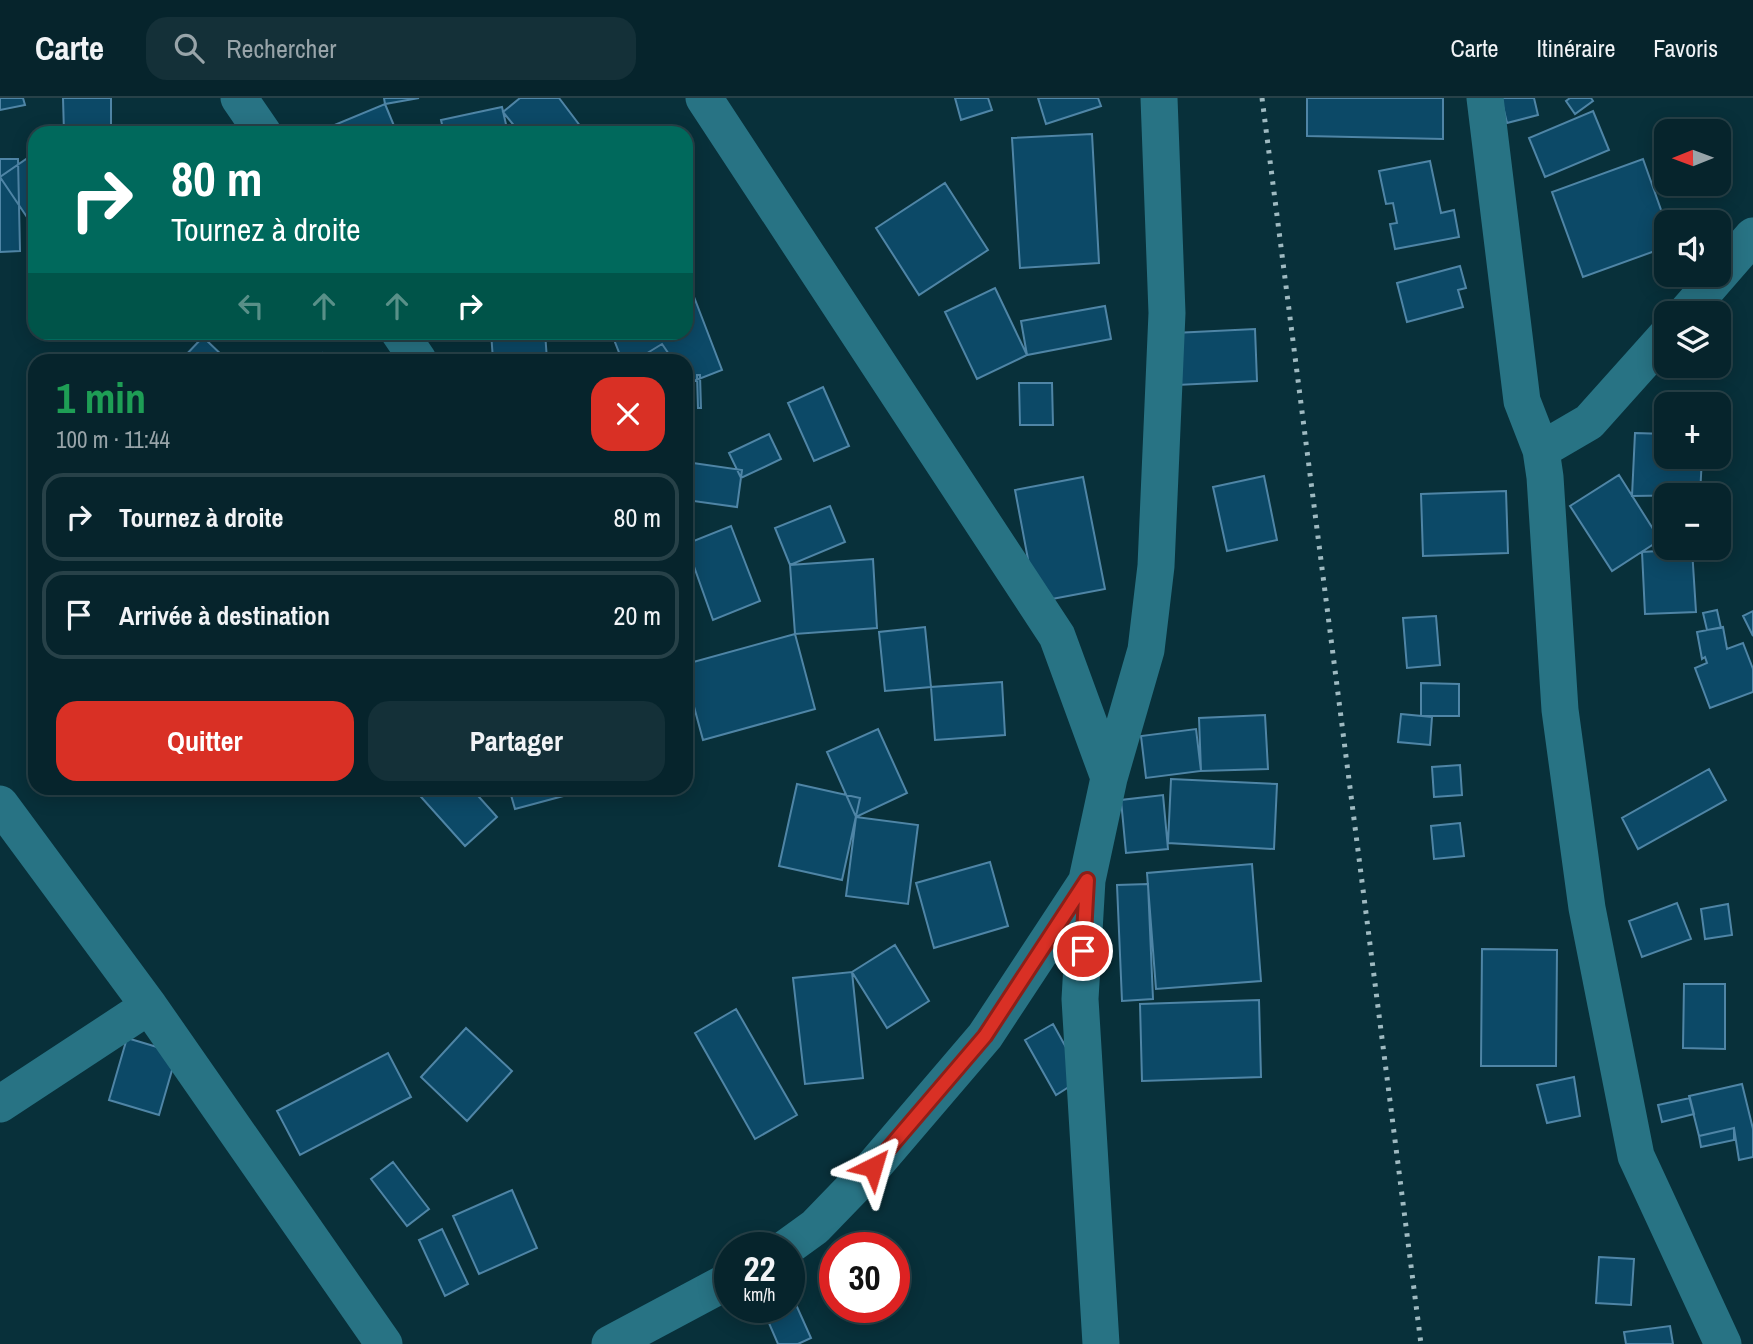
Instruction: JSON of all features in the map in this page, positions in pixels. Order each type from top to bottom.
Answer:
[{"type":"street","points":[[239,98],[257,126]]},
{"type":"street","points":[[704,98],[1057,636],[1110,778]]},
{"type":"street","points":[[1101,1344],[1080,999],[1087,880],[1110,778],[1146,650],[1156,566],[1167,313],[1160,98]]},
{"type":"street","points":[[1485,98],[1522,401],[1541,450],[1560,710],[1587,908],[1636,1156],[1723,1344]]},
{"type":"street","points":[[1696,301],[1753,236]]},
{"type":"street","points":[[1541,450],[1589,422],[1654,349]]},
{"type":"street","points":[[0,804],[149,1006],[384,1344]]},
{"type":"street","points":[[805,1234],[873,1167],[985,1036],[1087,880]]},
{"type":"street","points":[[0,1104],[149,1006]]},
{"type":"street","points":[[610,1344],[714,1289]]},
{"type":"building","points":[[0,98],[23,98],[25,105],[0,110]]},
{"type":"building","points":[[63,98],[111,98],[111,126],[64,126]]},
{"type":"building","points":[[384,98],[419,98],[385,104]]},
{"type":"building","points":[[520,98],[559,98],[580,126],[514,126],[503,112]]},
{"type":"building","points":[[955,98],[988,98],[992,110],[961,120]]},
{"type":"building","points":[[1038,98],[1098,98],[1101,106],[1046,124]]},
{"type":"building","points":[[1307,98],[1443,98],[1443,139],[1307,136]]},
{"type":"building","points":[[1501,98],[1534,98],[1538,115],[1507,123]]},
{"type":"building","points":[[1570,98],[1591,98],[1593,101],[1575,114],[1566,101]]},
{"type":"building","points":[[385,104],[394,126],[332,126]]},
{"type":"building","points":[[502,107],[506,126],[442,126],[441,120]]},
{"type":"building","points":[[1593,111],[1609,150],[1545,177],[1529,138]]},
{"type":"building","points":[[1092,134],[1099,263],[1020,268],[1012,138]]},
{"type":"building","points":[[28,158],[28,219],[0,177]]},
{"type":"building","points":[[0,159],[18,159],[20,251],[0,252]]},
{"type":"building","points":[[1643,159],[1661,210],[1654,210],[1654,251],[1583,277],[1552,192]]},
{"type":"building","points":[[1430,161],[1441,213],[1454,210],[1459,237],[1395,249],[1390,224],[1397,223],[1393,203],[1386,204],[1379,171]]},
{"type":"building","points":[[945,183],[988,250],[919,295],[876,228]]},
{"type":"building","points":[[1460,266],[1466,288],[1458,290],[1463,307],[1407,322],[1397,283]]},
{"type":"building","points":[[995,288],[1027,355],[977,379],[945,312]]},
{"type":"building","points":[[693,294],[722,370],[693,381],[693,354],[620,354],[614,340],[693,340]]},
{"type":"building","points":[[1105,306],[1111,339],[1027,355],[1021,321]]},
{"type":"building","points":[[1255,329],[1257,381],[1177,385],[1174,333]]},
{"type":"building","points":[[200,340],[206,340],[221,354],[187,354]]},
{"type":"building","points":[[492,340],[546,340],[547,354],[493,354]]},
{"type":"building","points":[[662,344],[669,354],[646,354]]},
{"type":"building","points":[[697,375],[700,375],[701,408],[698,408]]},
{"type":"building","points":[[1019,383],[1052,383],[1053,425],[1020,425]]},
{"type":"building","points":[[823,387],[849,446],[814,461],[788,403]]},
{"type":"building","points":[[1635,433],[1654,434],[1654,469],[1701,469],[1701,483],[1654,483],[1654,496],[1632,496]]},
{"type":"building","points":[[769,434],[781,459],[741,478],[729,453]]},
{"type":"building","points":[[693,463],[742,470],[737,507],[693,501]]},
{"type":"building","points":[[1619,475],[1654,530],[1654,544],[1612,571],[1570,506]]},
{"type":"building","points":[[1264,476],[1277,540],[1227,551],[1213,487]]},
{"type":"building","points":[[1083,477],[1105,589],[1036,602],[1015,490]]},
{"type":"building","points":[[1506,491],[1508,553],[1423,556],[1421,494]]},
{"type":"building","points":[[830,506],[845,542],[790,565],[775,528]]},
{"type":"building","points":[[731,526],[760,601],[713,620],[693,564],[693,541]]},
{"type":"building","points":[[1654,551],[1654,560],[1693,560],[1696,612],[1645,614],[1642,552]]},
{"type":"building","points":[[873,559],[877,628],[795,634],[790,565]]},
{"type":"building","points":[[1717,610],[1721,628],[1707,630],[1703,613]]},
{"type":"building","points":[[1753,611],[1753,636],[1743,616]]},
{"type":"building","points":[[1436,616],[1440,665],[1407,668],[1403,618]]},
{"type":"building","points":[[925,627],[931,687],[885,691],[879,632]]},
{"type":"building","points":[[1723,627],[1727,649],[1743,643],[1753,669],[1753,692],[1710,708],[1695,668],[1707,663],[1705,657],[1702,659],[1697,632]]},
{"type":"building","points":[[795,634],[815,709],[703,740],[693,703],[693,662]]},
{"type":"building","points":[[1002,682],[1005,735],[935,740],[931,687]]},
{"type":"building","points":[[1421,683],[1459,684],[1459,716],[1421,716]]},
{"type":"building","points":[[1401,714],[1432,717],[1430,745],[1398,742]]},
{"type":"building","points":[[1265,715],[1268,769],[1201,771],[1199,718]]},
{"type":"building","points":[[878,729],[907,793],[856,817],[827,752]]},
{"type":"building","points":[[1196,729],[1201,771],[1146,778],[1141,736]]},
{"type":"building","points":[[1460,765],[1462,795],[1434,797],[1432,767]]},
{"type":"building","points":[[1709,769],[1726,800],[1638,849],[1622,818]]},
{"type":"building","points":[[1171,779],[1277,784],[1274,849],[1168,843]]},
{"type":"building","points":[[797,784],[860,798],[842,880],[779,866]]},
{"type":"building","points":[[419,795],[477,795],[497,817],[465,846]]},
{"type":"building","points":[[511,795],[567,795],[515,809]]},
{"type":"building","points":[[1163,795],[1168,849],[1126,853],[1121,800]]},
{"type":"building","points":[[856,817],[918,825],[908,904],[846,896]]},
{"type":"building","points":[[1460,823],[1464,856],[1434,859],[1431,826]]},
{"type":"building","points":[[990,862],[1008,926],[934,948],[916,883]]},
{"type":"building","points":[[1252,864],[1261,981],[1156,989],[1147,873]]},
{"type":"building","points":[[1148,884],[1153,999],[1122,1001],[1117,885]]},
{"type":"building","points":[[1677,903],[1691,939],[1642,957],[1629,921]]},
{"type":"building","points":[[1728,904],[1732,935],[1705,939],[1701,909]]},
{"type":"building","points":[[895,945],[929,1001],[887,1028],[852,972]]},
{"type":"building","points":[[1482,949],[1557,950],[1556,1066],[1481,1066]]},
{"type":"building","points":[[852,972],[863,1078],[805,1084],[793,978]]},
{"type":"building","points":[[1684,984],[1725,984],[1725,1049],[1683,1048]]},
{"type":"building","points":[[1259,1000],[1261,1077],[1142,1081],[1140,1004]]},
{"type":"building","points":[[736,1009],[797,1115],[755,1139],[695,1033]]},
{"type":"building","points":[[1053,1024],[1083,1078],[1056,1095],[1025,1040]]},
{"type":"building","points":[[466,1028],[512,1071],[467,1121],[421,1077]]},
{"type":"building","points":[[127,1038],[177,1053],[159,1115],[109,1100]]},
{"type":"building","points":[[388,1053],[411,1097],[300,1155],[277,1111]]},
{"type":"building","points":[[1574,1077],[1580,1116],[1547,1123],[1537,1085]]},
{"type":"building","points":[[1742,1084],[1753,1129],[1753,1157],[1739,1160],[1734,1128],[1699,1136],[1689,1096]]},
{"type":"building","points":[[1690,1098],[1694,1114],[1662,1122],[1658,1105]]},
{"type":"building","points":[[1734,1128],[1734,1140],[1701,1147],[1699,1136]]},
{"type":"building","points":[[393,1162],[429,1209],[407,1226],[371,1179]]},
{"type":"building","points":[[512,1190],[537,1248],[479,1274],[453,1216]]},
{"type":"building","points":[[442,1229],[468,1284],[445,1296],[419,1240]]},
{"type":"building","points":[[1599,1257],[1634,1259],[1631,1305],[1596,1303]]},
{"type":"building","points":[[769,1323],[804,1323],[811,1338],[798,1344],[778,1344]]},
{"type":"building","points":[[1670,1326],[1673,1344],[1626,1344],[1624,1332]]},
{"type":"railway","points":[[1262,98],[1421,1344]]},
{"type":"route","points":[[873,1167],[985,1036],[1087,880],[1083,951]]}]
